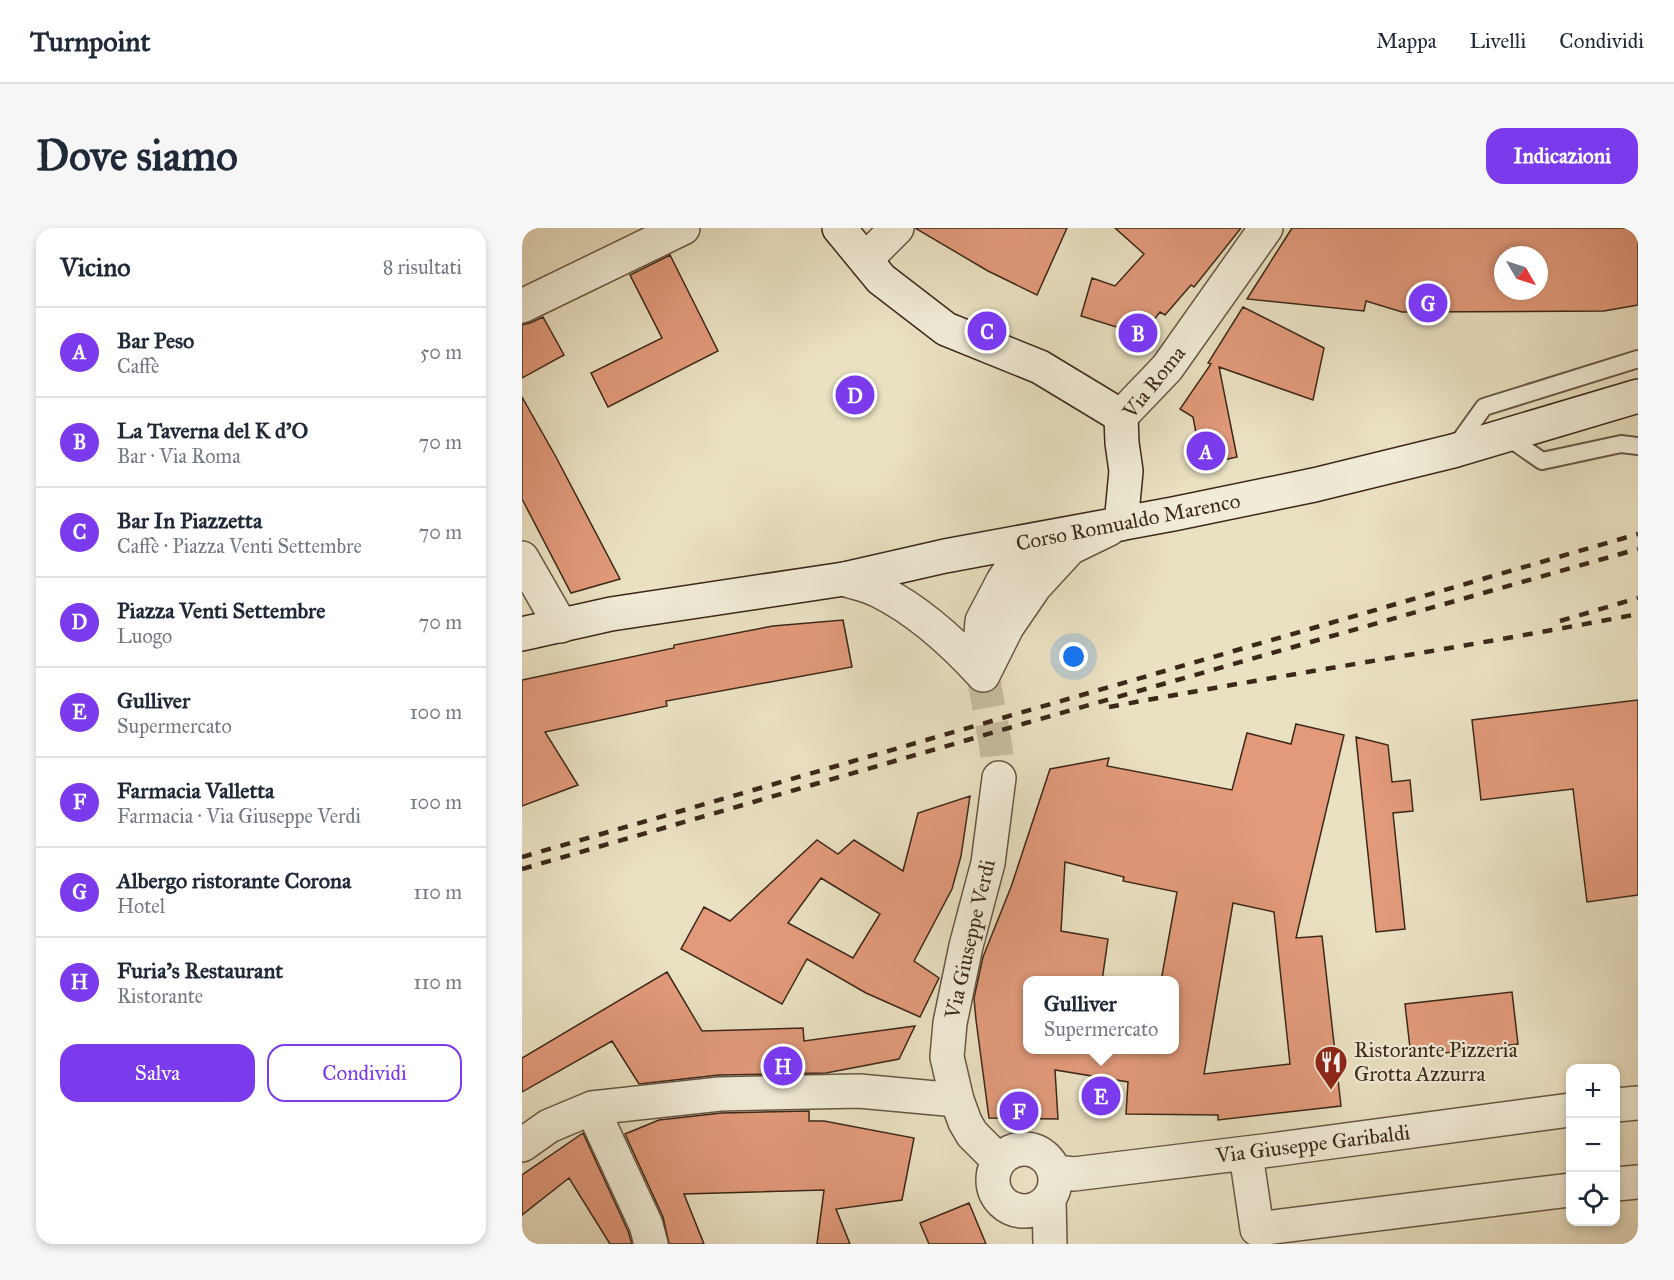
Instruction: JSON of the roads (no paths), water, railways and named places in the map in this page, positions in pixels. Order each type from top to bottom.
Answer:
[{"type":"street","points":[[522,306],[683,228]]},
{"type":"street","points":[[839,228],[882,279],[946,329],[1040,367],[1121,416]]},
{"type":"street","points":[[866,259],[897,228]]},
{"type":"street","name":"Via Roma","points":[[1121,524],[1126,471],[1121,416],[1167,369],[1266,228]]},
{"type":"street","name":"Corso Romualdo Marenco","points":[[522,634],[611,614],[844,579],[945,556],[1121,524],[1314,485],[1453,451],[1638,396]]},
{"type":"street","points":[[983,675],[1007,627],[1035,586],[1070,548],[1121,524]]},
{"type":"street","points":[[983,675],[980,648],[982,621],[1022,551],[1036,540]]},
{"type":"street","points":[[522,558],[561,626]]},
{"type":"street","points":[[844,579],[878,590],[911,610],[955,646],[983,675]]},
{"type":"street","name":"Via Giuseppe Verdi","points":[[999,778],[988,863],[966,946],[950,1023],[945,1099],[972,1134],[999,1161]]},
{"type":"street","points":[[522,1145],[549,1126],[592,1108],[720,1094],[859,1091],[945,1099]]},
{"type":"street","points":[[1620,1105],[1638,1103]]},
{"type":"street","points":[[592,1108],[646,1225],[651,1244]]},
{"type":"street","name":"Via Giuseppe Garibaldi","points":[[1052,1186],[1074,1174],[1246,1154],[1566,1111]]},
{"type":"street","points":[[1050,1244],[1052,1186],[1049,1161],[1044,1155],[1030,1149],[1015,1150],[1006,1154],[999,1161],[993,1176],[996,1194],[1010,1208],[1019,1211],[1036,1209],[1052,1186]]},
{"type":"street","points":[[1246,1154],[1257,1237],[1566,1191]]},
{"type":"street","points":[[1620,1184],[1638,1182]]},
{"type":"street","points":[[1019,1211],[1034,1244]]},
{"type":"lane","points":[[1453,451],[1484,407],[1638,359]]},
{"type":"lane","points":[[1506,436],[1542,461],[1621,444],[1638,446]]},
{"type":"tunnel","points":[[983,675],[999,778]]},
{"type":"railway","points":[[522,857],[1638,534]]},
{"type":"railway","points":[[522,869],[1638,549]]},
{"type":"railway","points":[[1560,621],[1638,598]]},
{"type":"railway","points":[[1109,707],[1638,614]]},
{"type":"place","name":"Albergo ristorante Corona","points":[[1428,303]]},
{"type":"place","name":"Bar In Piazzetta","points":[[987,331]]},
{"type":"place","name":"La Taverna del K d'O","points":[[1138,333]]},
{"type":"place","name":"Piazza Venti Settembre","points":[[855,395]]},
{"type":"place","name":"Bar Peso","points":[[1206,451]]},
{"type":"place","name":"Furia's Restaurant","points":[[783,1066]]},
{"type":"place","name":"Ristorante Pizzeria Grotta Azzurra","points":[[1331,1091]]},
{"type":"place","name":"Gulliver","points":[[1101,1096]]},
{"type":"place","name":"Farmacia Valletta","points":[[1019,1111]]}]
